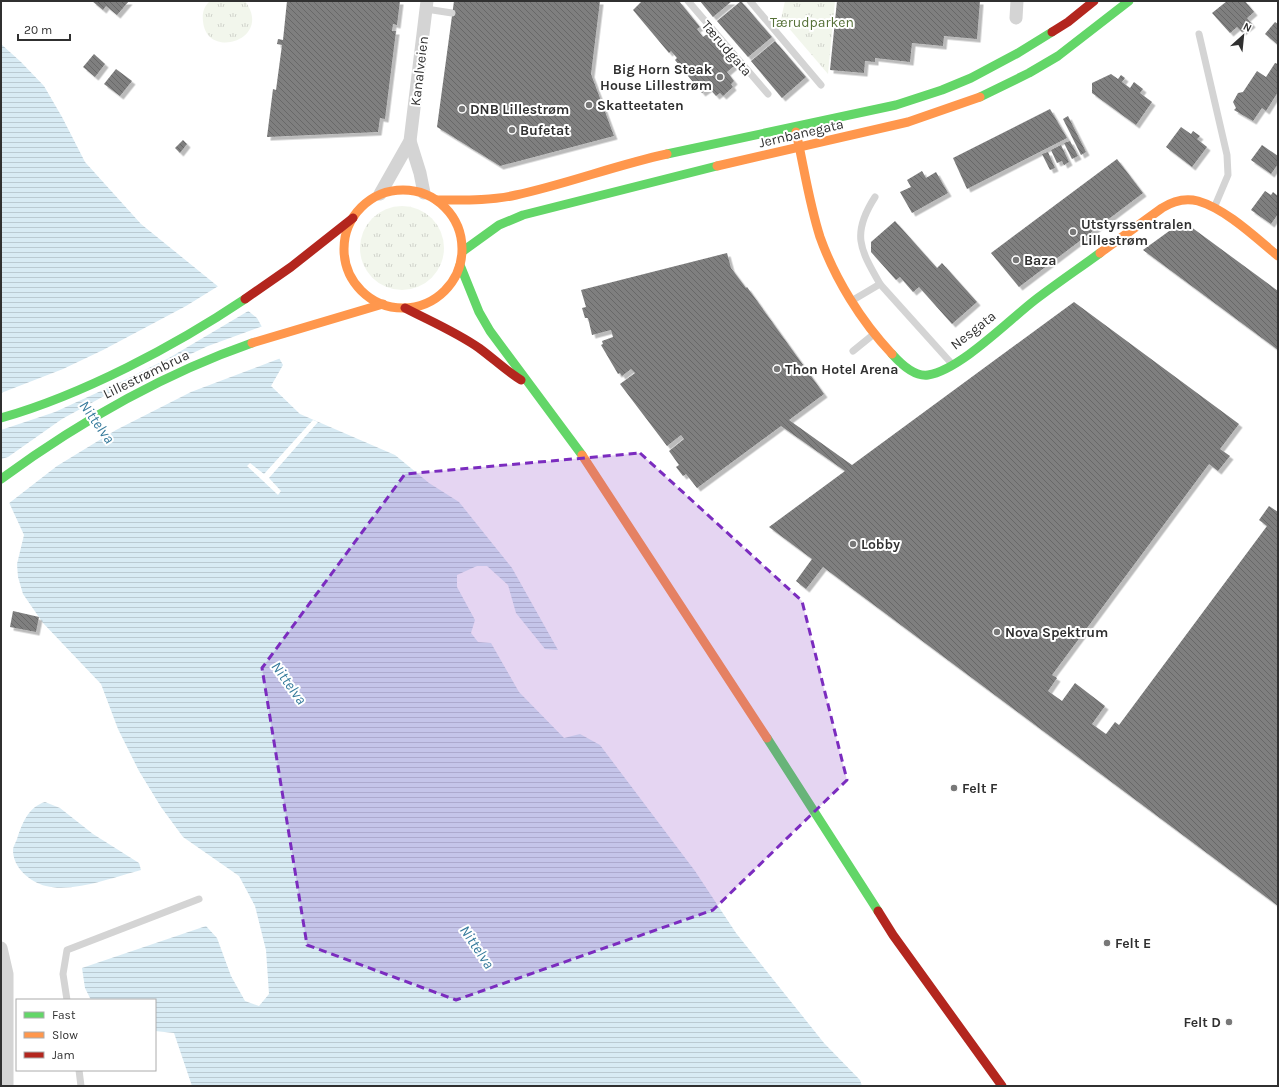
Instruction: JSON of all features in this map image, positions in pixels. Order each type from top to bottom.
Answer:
[{"type":"main road","name":"Jernbanegata","points":[[437,200],[490,199],[516,195],[639,160],[896,105],[956,84],[1018,53],[1068,22],[1094,1]]},
{"type":"main road","name":"Jernbanegata","points":[[463,250],[499,225],[523,214],[641,184],[908,122],[974,100],[1029,73],[1058,56],[1086,36],[1129,1]]},
{"type":"main road","name":"Nesgata","points":[[795,126],[816,222],[825,250],[852,300],[874,334],[894,358],[916,374],[926,375],[937,372],[952,364],[1035,300],[1158,210],[1179,200],[1199,201],[1214,208],[1278,256]]},
{"type":"main road","points":[[405,308],[427,303],[439,296],[450,285],[460,265],[463,250],[461,236],[456,222],[448,210],[437,200],[424,193],[402,189],[380,194],[367,202],[352,218],[345,239],[344,254],[347,269],[354,282],[364,293],[383,304],[405,308],[460,336],[480,349],[503,369],[530,386]]},
{"type":"main road","name":"Lillestrømbrua","points":[[1,418],[49,401],[120,369],[196,329],[259,289],[342,228],[352,218]]},
{"type":"main road","points":[[460,265],[479,312],[530,386],[563,427],[643,546],[893,935],[1002,1086]]},
{"type":"main road","name":"Lillestrømbrua","points":[[1,479],[67,431],[182,370],[294,329],[383,304]]},
{"type":"street","points":[[1016,18],[1017,1]]},
{"type":"street","name":"Kanalveien","points":[[380,194],[410,141],[427,5]]},
{"type":"street","name":"Kanalveien","points":[[410,141],[420,173],[424,193]]},
{"type":"street","points":[[1,948],[7,974],[7,1086]]},
{"type":"lane","name":"Tærudgata","points":[[688,1],[768,94]]},
{"type":"lane","points":[[750,1],[821,85]]},
{"type":"lane","points":[[427,5],[452,13]]},
{"type":"lane","points":[[1199,34],[1226,155],[1228,175],[1214,208]]},
{"type":"lane","points":[[875,197],[867,209],[863,221],[861,243],[864,255],[880,284],[952,364]]},
{"type":"lane","points":[[852,300],[880,284]]},
{"type":"lane","points":[[853,351],[874,334]]},
{"type":"lane","points":[[67,999],[63,974],[67,950],[199,899]]},
{"type":"lane","points":[[79,1071],[81,1086]]},
{"type":"highlighted area","points":[[640,453],[802,601],[847,780],[713,910],[456,1000],[307,945],[262,668],[405,474]]},
{"type":"green space","points":[[210,1],[245,1],[252,15],[251,26],[245,35],[236,41],[225,43],[215,40],[207,33],[203,21],[203,15],[205,7]]},
{"type":"green space","name":"Tærudparken","points":[[785,1],[835,1],[828,74],[781,19]]},
{"type":"green space","points":[[402,206],[410,207],[425,213],[437,225],[443,240],[443,256],[437,271],[425,283],[410,289],[402,290],[394,289],[379,283],[367,271],[361,256],[360,248],[361,240],[367,225],[379,213],[394,207]]},
{"type":"water","name":"Nittelva","points":[[1,44],[44,86],[85,162],[141,224],[257,318],[283,365],[271,386],[300,414],[395,455],[429,483],[459,502],[512,568],[558,650],[545,649],[516,613],[508,585],[487,566],[477,566],[457,575],[457,587],[475,620],[471,633],[478,642],[491,643],[519,692],[564,738],[580,734],[600,745],[695,871],[736,933],[824,1043],[860,1080],[862,1086],[192,1086],[174,1033],[156,1031],[156,999],[90,999],[85,988],[82,968],[206,926],[217,938],[231,976],[245,1001],[259,1006],[269,994],[266,950],[255,906],[239,876],[183,837],[161,807],[139,771],[118,729],[101,684],[43,623],[23,594],[18,577],[17,564],[24,535],[1,485]]},
{"type":"water","points":[[45,802],[60,808],[93,834],[139,863],[141,870],[81,886],[57,888],[40,884],[29,878],[16,863],[13,849],[26,817],[39,804]]},
{"type":"pier","points":[[220,285],[250,310],[169,358],[127,379],[55,412],[1,430],[1,393],[63,369],[103,350],[186,306]]},
{"type":"pier","points":[[263,326],[281,358],[191,392],[116,430],[57,466],[8,504],[1,490],[1,459],[8,457],[62,419],[128,383],[208,346]]},
{"type":"pier","points":[[313,420],[318,422],[269,478],[281,491],[278,495],[247,466],[250,463],[264,474]]},
{"type":"building","points":[[92,1],[129,1],[117,15],[106,6],[103,10]]},
{"type":"building","points":[[287,1],[400,1],[397,25],[393,24],[392,31],[396,31],[385,119],[380,118],[378,132],[267,137],[273,89],[276,90],[282,45],[277,44],[278,39],[283,40]]},
{"type":"building","points":[[454,1],[600,1],[591,74],[614,136],[500,166],[437,127]]},
{"type":"building","points":[[642,1],[679,1],[700,27],[697,29],[703,37],[707,34],[734,66],[727,72],[734,81],[731,84],[733,87],[723,96],[720,93],[716,96],[709,88],[702,93],[675,60],[677,58],[671,51],[669,53],[633,10]]},
{"type":"building","points":[[700,1],[732,1],[713,17]]},
{"type":"building","points":[[741,1],[772,37],[748,57],[717,21]]},
{"type":"building","points":[[837,1],[980,1],[977,39],[944,36],[943,46],[912,43],[910,62],[875,58],[875,62],[865,61],[864,73],[830,70]]},
{"type":"building","points":[[1227,1],[1245,1],[1254,12],[1247,18],[1252,24],[1242,32],[1237,27],[1230,33],[1212,13]]},
{"type":"building","points":[[1275,22],[1278,24],[1278,45],[1265,34]]},
{"type":"building","points":[[775,41],[806,77],[782,98],[751,61]]},
{"type":"building","points":[[94,54],[105,64],[95,77],[83,67]]},
{"type":"building","points":[[1275,63],[1278,64],[1278,92],[1266,111],[1262,108],[1253,121],[1234,110],[1236,108],[1233,102],[1238,93],[1243,92],[1257,71],[1266,77]]},
{"type":"building","points":[[116,69],[132,81],[120,96],[104,84]]},
{"type":"building","points":[[1111,74],[1118,79],[1121,75],[1125,78],[1122,82],[1130,88],[1134,82],[1143,89],[1140,93],[1152,102],[1136,125],[1092,93],[1092,83]]},
{"type":"building","points":[[1050,109],[1067,138],[967,189],[953,158]]},
{"type":"building","points":[[1068,116],[1086,152],[1081,155],[1063,119]]},
{"type":"building","points":[[1181,127],[1191,134],[1193,131],[1200,136],[1197,139],[1207,147],[1192,167],[1166,147]]},
{"type":"building","points":[[183,140],[187,144],[180,153],[175,148]]},
{"type":"building","points":[[1070,141],[1078,156],[1072,159],[1064,143]]},
{"type":"building","points":[[1061,145],[1069,162],[1064,165],[1062,161],[1057,163],[1051,150]]},
{"type":"building","points":[[1262,145],[1278,156],[1278,164],[1271,174],[1251,160]]},
{"type":"building","points":[[1048,152],[1055,168],[1050,170],[1042,154]]},
{"type":"building","points":[[1117,159],[1143,193],[1019,287],[991,253]]},
{"type":"building","points":[[922,171],[926,178],[936,172],[948,193],[912,213],[900,192],[911,187],[907,180]]},
{"type":"building","points":[[1265,191],[1271,195],[1273,192],[1278,196],[1278,214],[1271,224],[1251,210]]},
{"type":"building","points":[[895,221],[937,268],[942,263],[977,302],[952,324],[919,287],[913,292],[900,277],[896,280],[871,252],[871,242]]},
{"type":"building","points":[[1183,221],[1278,291],[1278,350],[1143,250]]},
{"type":"building","name":"Nova Spektrum","points":[[727,253],[731,268],[746,288],[747,287],[824,394],[789,420],[852,465],[1074,302],[1239,424],[1220,449],[1230,456],[1218,471],[1209,464],[1052,675],[1057,678],[1048,691],[1062,701],[1075,683],[1105,706],[1092,724],[1106,734],[1115,722],[1119,725],[1267,526],[1259,520],[1269,506],[1278,512],[1278,906],[823,567],[806,589],[796,581],[812,559],[769,527],[845,471],[781,426],[697,488],[686,474],[683,476],[676,467],[679,465],[669,451],[684,439],[681,435],[667,446],[620,384],[635,373],[631,369],[622,376],[620,373],[618,374],[601,345],[603,344],[602,341],[613,337],[611,330],[592,335],[588,318],[585,318],[582,308],[586,307],[581,290]]},
{"type":"building","points":[[13,611],[39,617],[36,632],[10,627]]},
{"type":"traffic: fast","points":[[980,97],[1029,73],[1058,56],[1129,1]]},
{"type":"traffic: fast","points":[[667,154],[896,105],[942,90],[971,78],[1018,53],[1052,32]]},
{"type":"traffic: fast","points":[[463,251],[499,225],[523,215],[717,166]]},
{"type":"traffic: fast","points":[[892,354],[903,365],[918,374],[928,375],[941,371],[955,364],[984,343],[1035,300],[1100,253]]},
{"type":"traffic: fast","points":[[460,265],[479,312],[490,331],[582,455]]},
{"type":"traffic: fast","points":[[1,418],[63,396],[127,368],[189,334],[245,299]]},
{"type":"traffic: fast","points":[[1,479],[60,438],[121,402],[185,370],[252,343]]},
{"type":"traffic: fast","points":[[767,738],[878,911]]},
{"type":"traffic: slow","points":[[717,166],[908,122],[980,97]]},
{"type":"traffic: slow","points":[[796,132],[813,211],[826,253],[850,299],[870,328],[892,354]]},
{"type":"traffic: slow","points":[[437,200],[467,200],[506,197],[554,186],[667,154]]},
{"type":"traffic: slow","points":[[403,190],[426,194],[445,207],[458,226],[462,249],[458,272],[445,291],[426,304],[403,308],[380,304],[361,291],[348,272],[344,249],[348,226],[361,207],[380,194],[403,190]]},
{"type":"traffic: slow","points":[[1100,253],[1162,208],[1175,202],[1189,200],[1198,201],[1219,210],[1230,217],[1278,256]]},
{"type":"traffic: slow","points":[[252,343],[383,304]]},
{"type":"traffic: slow","points":[[582,455],[767,738]]},
{"type":"traffic: jam","points":[[1052,32],[1068,22],[1094,1]]},
{"type":"traffic: jam","points":[[245,299],[291,267],[353,218]]},
{"type":"traffic: jam","points":[[405,308],[470,342],[521,380]]},
{"type":"traffic: jam","points":[[878,911],[893,935],[1002,1086]]},
{"type":"place","name":"Big Horn Steak House Lillestrøm","points":[[720,77]]},
{"type":"place","name":"Skatteetaten","points":[[589,105]]},
{"type":"place","name":"DNB Lillestrøm","points":[[462,109]]},
{"type":"place","name":"Bufetat","points":[[512,130]]},
{"type":"place","name":"Utstyrssentralen Lillestrøm","points":[[1073,232]]},
{"type":"place","name":"Baza","points":[[1016,260]]},
{"type":"place","name":"Thon Hotel Arena","points":[[777,369]]},
{"type":"place","name":"Lobby","points":[[853,544]]},
{"type":"place","name":"Nova Spektrum","points":[[997,632]]},
{"type":"place","name":"Felt F","points":[[954,788]]},
{"type":"place","name":"Felt E","points":[[1107,943]]},
{"type":"place","name":"Felt D","points":[[1229,1022]]}]
